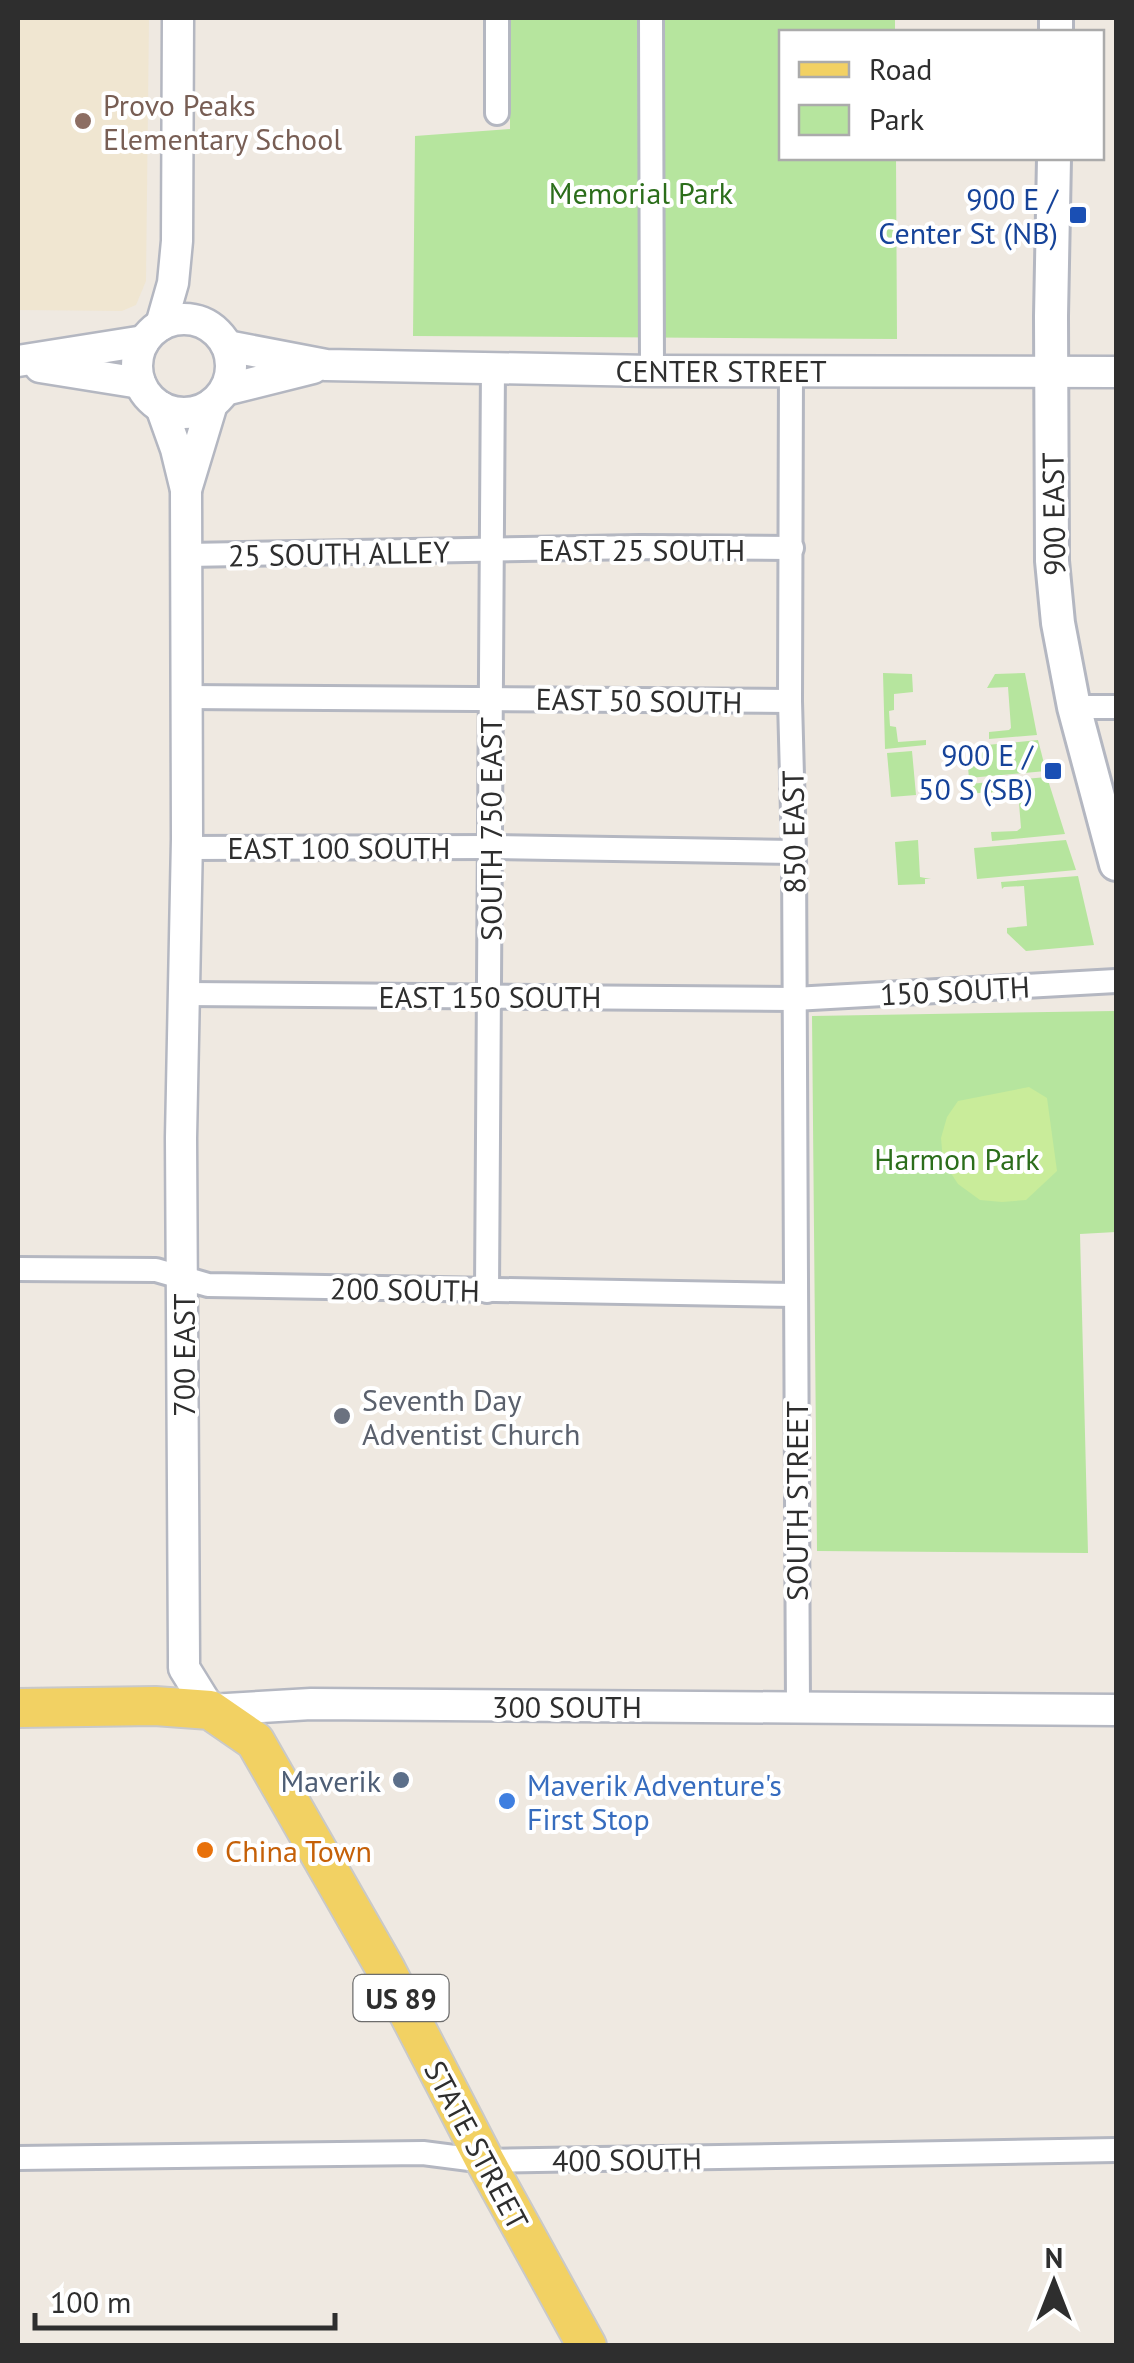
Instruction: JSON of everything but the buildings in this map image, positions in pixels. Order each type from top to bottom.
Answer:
[{"type":"main road","name":"900 EAST","points":[[1054,160],[1052,561],[1058,622],[1074,707],[1116,864]]},
{"type":"main road","name":"300 SOUTH","points":[[18,1708],[155,1706],[210,1710]]},
{"type":"main road","name":"STATE STREET","points":[[210,1710],[255,1741],[385,1968],[484,2162],[586,2346]]},
{"type":"street","points":[[177,242],[189,282],[231,365],[218,397],[190,413],[160,407],[151,400],[140,383],[137,365],[173,282],[177,242],[178,18]]},
{"type":"street","points":[[497,18],[498,113]]},
{"type":"street","points":[[651,18],[652,371]]},
{"type":"street","points":[[18,362],[153,333],[185,319],[217,336]]},
{"type":"street","name":"CENTER STREET","points":[[217,336],[326,365],[652,371],[1116,372]]},
{"type":"street","points":[[18,362],[140,383]]},
{"type":"street","name":"CENTER STREET","points":[[218,397],[326,365]]},
{"type":"street","name":"SOUTH 750 EAST","points":[[487,1291],[493,367]]},
{"type":"street","name":"850 EAST","points":[[791,370],[795,1296]]},
{"type":"street","name":"700 EAST","points":[[186,490],[218,397]]},
{"type":"street","name":"700 EAST","points":[[160,407],[186,490],[187,848],[181,1138],[184,1668],[210,1710]]},
{"type":"street","name":"EAST 25 SOUTH","points":[[492,550],[792,548]]},
{"type":"street","name":"25 SOUTH ALLEY","points":[[187,555],[492,550]]},
{"type":"street","name":"EAST 50 SOUTH","points":[[187,697],[790,701]]},
{"type":"street","points":[[1074,707],[1116,707]]},
{"type":"street","name":"EAST 100 SOUTH","points":[[187,848],[794,852]]},
{"type":"street","name":"EAST 150 SOUTH","points":[[185,980],[489,995],[794,999]]},
{"type":"street","name":"150 SOUTH","points":[[794,999],[1116,981]]},
{"type":"street","name":"200 SOUTH","points":[[18,1269],[156,1270],[208,1286],[795,1296]]},
{"type":"street","name":"SOUTH STREET","points":[[795,1296],[798,1708]]},
{"type":"street","name":"300 SOUTH","points":[[210,1710],[312,1704],[1116,1710]]},
{"type":"street","name":"400 SOUTH","points":[[18,2158],[423,2153],[484,2162],[1116,2150]]},
{"type":"shaded area","name":"Provo Peaks Elementary School","points":[[18,18],[149,18],[146,281],[136,305],[122,311],[18,310]]},
{"type":"green space","name":"Memorial Park","points":[[510,18],[895,18],[895,30],[779,30],[779,160],[896,160],[897,339],[413,336],[415,136],[510,129]]},
{"type":"green space","points":[[883,673],[912,674],[913,692],[894,694],[890,726],[896,727],[898,742],[926,740],[926,745],[885,749]]},
{"type":"green space","points":[[1025,673],[1037,735],[989,739],[989,732],[1011,728],[1008,687],[987,688],[995,674]]},
{"type":"green space","points":[[1038,740],[1046,771],[969,778],[966,747]]},
{"type":"green space","points":[[912,751],[916,795],[891,797],[887,753]]},
{"type":"green space","points":[[1047,777],[1065,834],[992,841],[991,832],[1021,828],[1018,791],[960,794],[969,784]]},
{"type":"green space","points":[[918,840],[920,877],[931,879],[925,879],[925,884],[898,885],[895,842]]},
{"type":"green space","points":[[1066,840],[1076,870],[977,879],[974,848]]},
{"type":"green space","points":[[1078,876],[1094,945],[1026,951],[1007,933],[1007,928],[1027,926],[1024,886],[1002,889],[1001,882]]},
{"type":"green space","name":"Harmon Park","points":[[1114,1011],[1116,1232],[1080,1234],[1088,1553],[817,1551],[812,1016]]},
{"type":"green space","points":[[1029,1087],[1047,1098],[1057,1171],[1026,1200],[980,1200],[958,1184],[943,1161],[941,1138],[947,1117],[958,1101]]},
{"type":"place","name":"Provo Peaks Elementary School","points":[[83,121]]},
{"type":"place","name":"900 E / Center St (NB)","points":[[1078,215]]},
{"type":"place","name":"900 E / 50 S (SB)","points":[[1053,771]]},
{"type":"place","name":"Seventh Day Adventist Church","points":[[342,1416]]},
{"type":"place","name":"Maverik","points":[[401,1780]]},
{"type":"place","name":"Maverik Adventure's First Stop","points":[[507,1801]]},
{"type":"place","name":"China Town","points":[[205,1850]]}]
